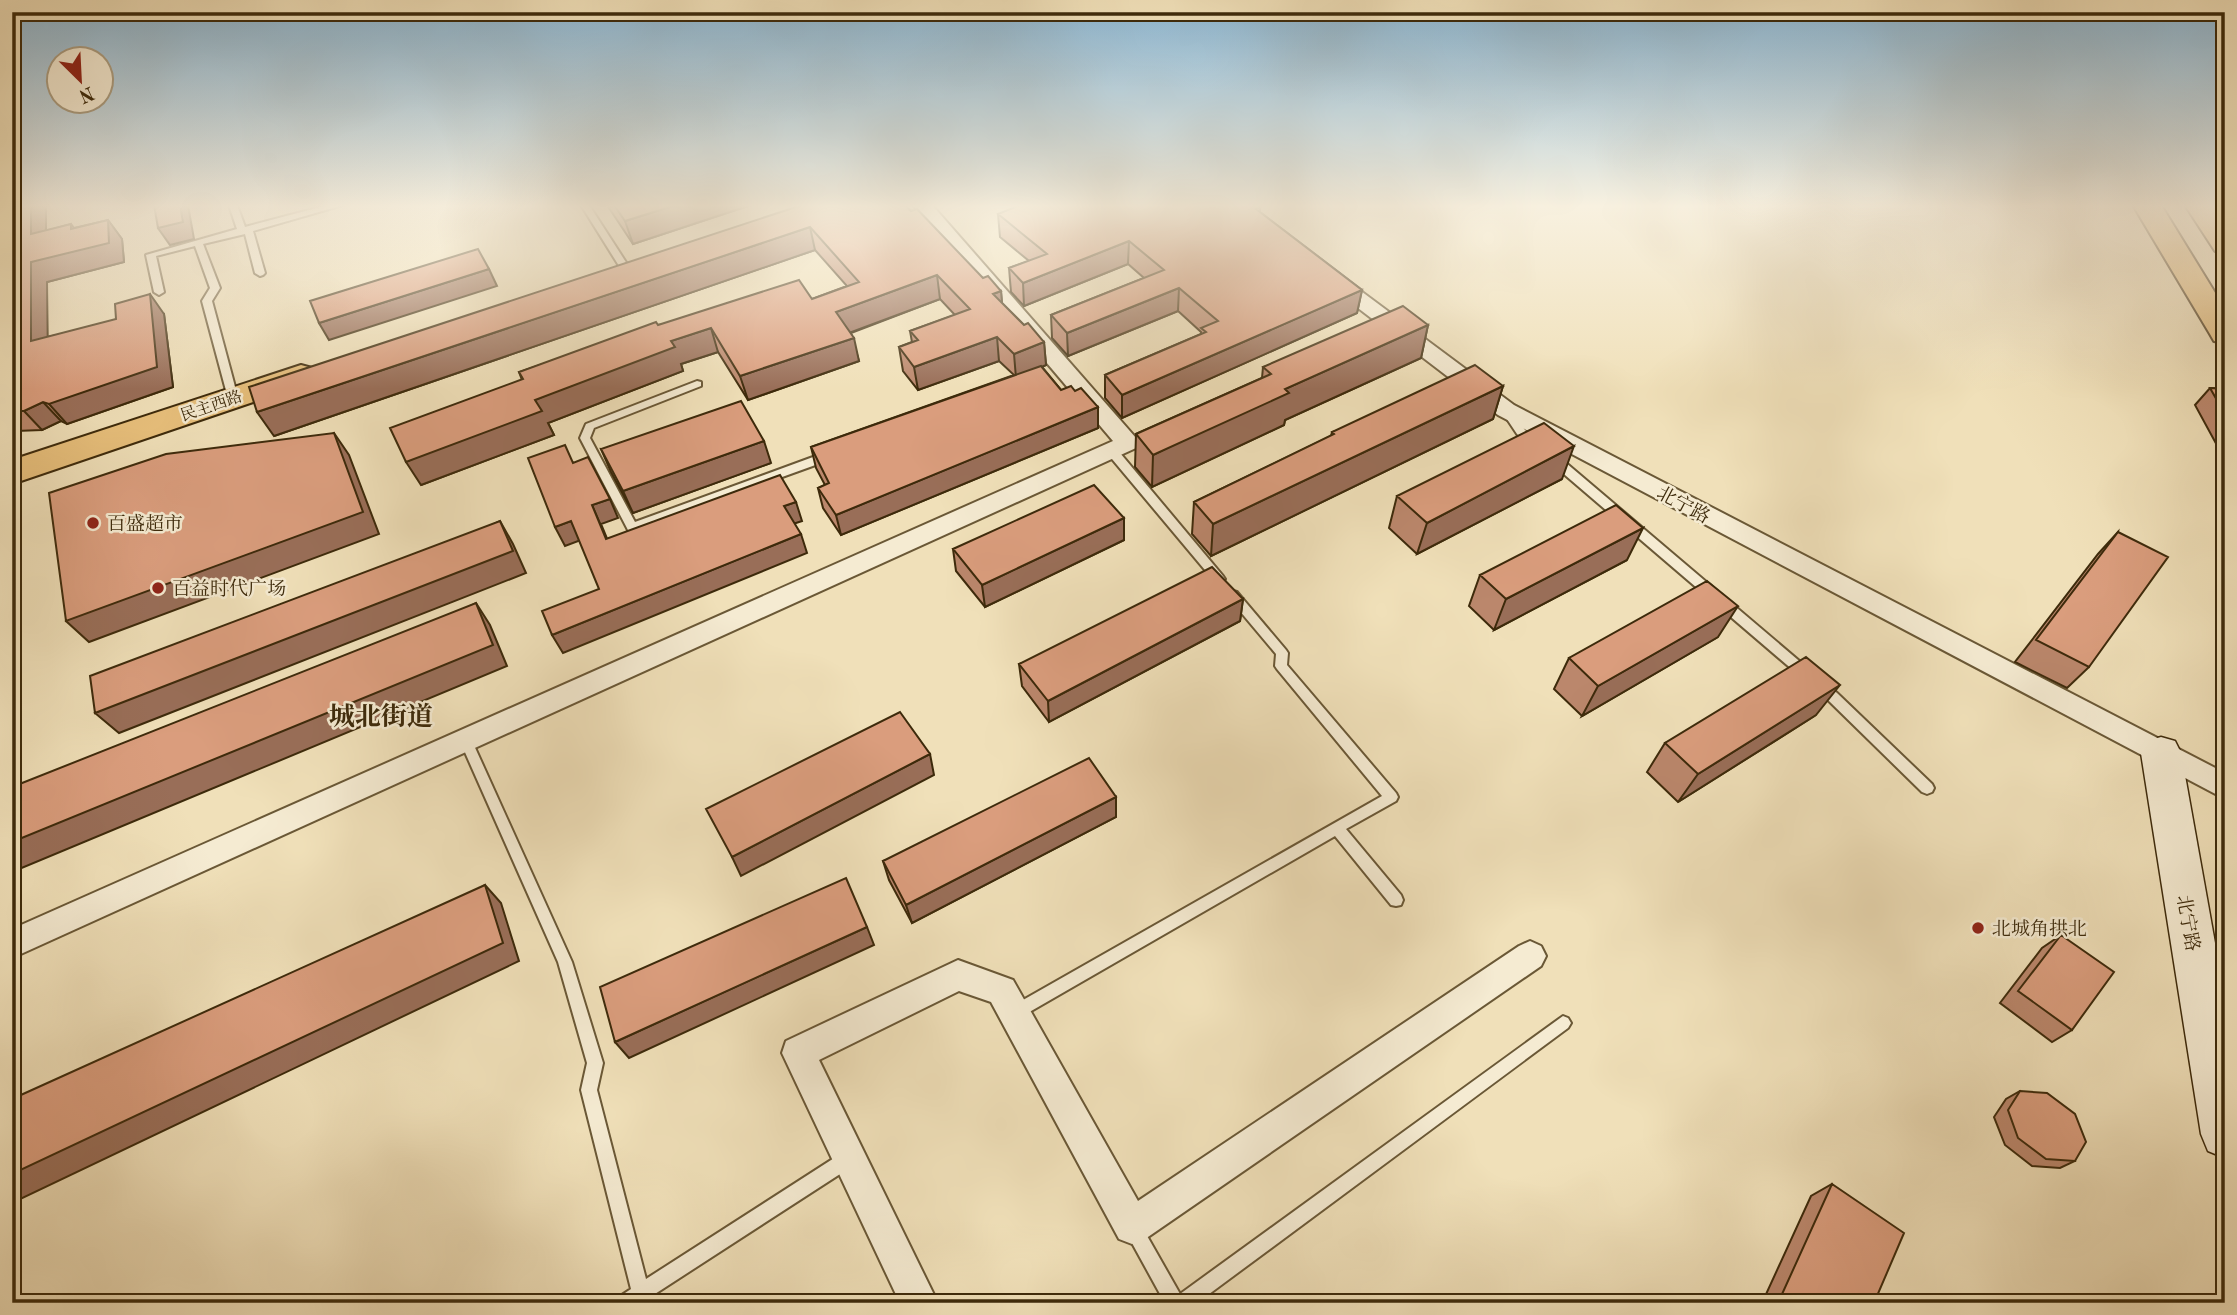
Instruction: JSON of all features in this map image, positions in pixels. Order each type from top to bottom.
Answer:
[{"type":"main road","points":[[2184,266],[2225,334]]},
{"type":"main road","points":[[2206,266],[2225,298]]},
{"type":"main road","name":"民主西路","points":[[12,472],[324,367]]},
{"type":"street","points":[[12,944],[1128,443],[1058,373],[972,266]]},
{"type":"street","name":"北宁路","points":[[1316,266],[1506,410],[2225,787]]},
{"type":"street","name":"北宁路","points":[[2161,753],[2225,1134]]},
{"type":"street","points":[[920,1303],[798,1053],[958,975],[1002,991],[1132,1226],[1530,956]]},
{"type":"lane","points":[[153,266],[159,292]]},
{"type":"lane","points":[[207,266],[215,288],[207,301],[233,398]]},
{"type":"lane","points":[[258,266],[260,273]]},
{"type":"lane","points":[[697,384],[590,426],[585,438],[632,527],[842,451]]},
{"type":"lane","points":[[1506,410],[1521,432],[1824,688],[1927,788]]},
{"type":"lane","points":[[1014,1013],[1391,797],[1281,666],[1282,653],[1111,450]]},
{"type":"lane","points":[[466,741],[565,962],[595,1063],[589,1090],[641,1294]]},
{"type":"lane","points":[[1337,828],[1396,900]]},
{"type":"lane","points":[[1182,1303],[1563,1023]]},
{"type":"lane","points":[[625,1303],[848,1159]]},
{"type":"lane","points":[[1132,1226],[1175,1303]]},
{"type":"building","points":[[12,266],[31,266],[31,341],[116,319],[115,304],[150,294],[157,367],[49,404],[43,402],[24,411],[12,411]]},
{"type":"building","points":[[422,266],[488,266],[489,269],[319,323],[310,301]]},
{"type":"building","points":[[616,266],[692,266],[257,412],[249,387]]},
{"type":"building","points":[[845,266],[972,266],[983,278],[988,276],[1001,291],[993,294],[1024,325],[1028,323],[1044,342],[1014,354],[997,337],[914,367],[899,347],[918,340],[910,331],[970,309],[937,275],[836,312],[854,338],[740,376],[711,328],[671,341],[675,347],[535,400],[542,411],[406,462],[390,428],[523,379],[519,372],[656,322],[658,325],[799,280],[812,299],[859,282]]},
{"type":"building","points":[[1013,266],[1065,266],[1023,283],[1009,268]]},
{"type":"building","points":[[1160,266],[1331,266],[1362,290],[1122,395],[1105,375],[1206,332],[1201,328],[1218,321],[1179,288],[1067,333],[1051,315],[1164,270]]},
{"type":"building","points":[[1403,306],[1428,325],[1285,389],[1289,393],[1153,455],[1136,434],[1271,374],[1263,367]]},
{"type":"building","points":[[1475,365],[1503,386],[1213,524],[1194,502],[1334,434],[1332,432]]},
{"type":"building","points":[[1041,366],[1061,390],[1071,386],[1075,391],[1081,388],[1098,407],[836,515],[818,488],[829,483],[811,447]]},
{"type":"building","points":[[2210,388],[2225,389],[2225,414]]},
{"type":"building","points":[[741,401],[764,441],[623,491],[601,449]]},
{"type":"building","points":[[1544,423],[1574,446],[1427,523],[1397,496]]},
{"type":"building","name":"百益时代广场","points":[[334,433],[363,512],[66,621],[49,493],[166,454]]},
{"type":"building","points":[[565,445],[573,463],[588,457],[610,499],[592,505],[606,539],[780,475],[796,502],[784,506],[801,534],[552,635],[542,611],[599,589],[571,521],[555,527],[528,458]]},
{"type":"building","points":[[1094,485],[1124,518],[982,585],[953,549]]},
{"type":"building","points":[[1616,505],[1643,528],[1506,599],[1480,575]]},
{"type":"building","points":[[500,521],[513,551],[95,713],[90,676]]},
{"type":"building","points":[[2118,532],[2168,557],[2089,667],[2036,640]]},
{"type":"building","points":[[1212,567],[1243,599],[1048,701],[1019,664]]},
{"type":"building","points":[[1707,581],[1738,606],[1598,686],[1569,658]]},
{"type":"building","points":[[476,603],[493,645],[12,842],[12,787]]},
{"type":"building","points":[[1806,657],[1840,685],[1698,774],[1665,743]]},
{"type":"building","points":[[900,712],[930,754],[732,857],[706,809]]},
{"type":"building","points":[[1089,758],[1116,797],[906,905],[883,861]]},
{"type":"building","points":[[846,878],[867,927],[615,1042],[600,987]]},
{"type":"building","points":[[485,885],[503,943],[12,1174],[12,1099]]},
{"type":"building","points":[[2061,935],[2114,972],[2072,1030],[2018,991]]},
{"type":"building","points":[[2020,1091],[2047,1093],[2075,1114],[2086,1142],[2075,1161],[2046,1159],[2018,1138],[2008,1110]]},
{"type":"building","points":[[1832,1184],[1904,1233],[1874,1303],[1778,1303]]},
{"type":"place","name":"百盛超市","points":[[93,523]]},
{"type":"place","name":"百益时代广场","points":[[158,588]]},
{"type":"place","name":"北城角拱北","points":[[1978,928]]},
{"type":"district","name":"城北街道","points":[[381,716]]}]
